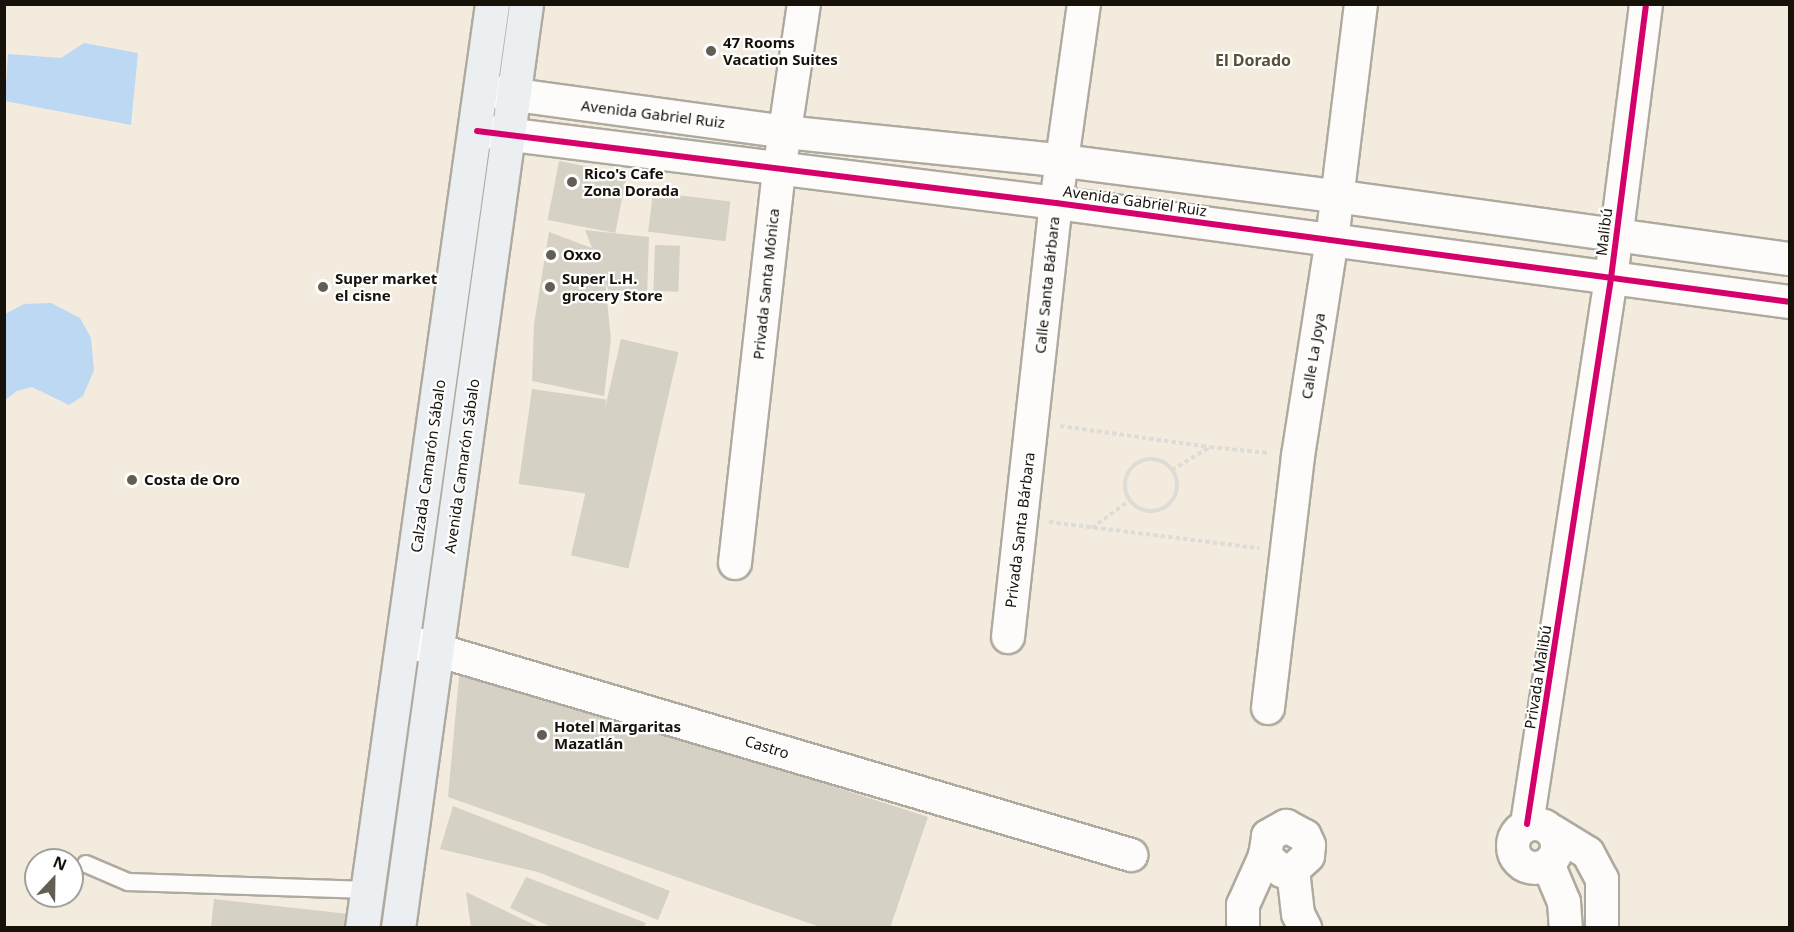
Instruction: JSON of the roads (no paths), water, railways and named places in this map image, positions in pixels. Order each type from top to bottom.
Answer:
[{"type":"main road","name":"Calzada Camarón Sábalo","points":[[362,927],[403,642],[493,133],[480,90],[492,4]]},
{"type":"main road","name":"Avenida Camarón Sábalo","points":[[398,927],[435,648],[493,133],[514,95],[526,4]]},
{"type":"street","name":"Privada Santa Mónica","points":[[735,563],[779,171],[804,4]]},
{"type":"street","name":"Calle Santa Bárbara","points":[[1032,422],[1056,203],[1064,161],[1084,4]]},
{"type":"street","name":"Calle La Joya","points":[[1268,708],[1298,456],[1332,240],[1335,196],[1362,4]]},
{"type":"street","name":"Malibú","points":[[1572,533],[1611,278],[1646,4]]},
{"type":"street","name":"Avenida Gabriel Ruiz","points":[[480,90],[785,132],[1064,161],[1790,259]]},
{"type":"street","name":"Avenida Gabriel Ruiz","points":[[493,133],[779,171],[1056,203],[1790,302]]},
{"type":"street","name":"Privada Santa Bárbara","points":[[1008,637],[1032,422]]},
{"type":"street","name":"Privada Malibú","points":[[1540,828],[1572,533]]},
{"type":"street","name":"Castro","points":[[403,642],[435,648],[1131,855]]},
{"type":"street","points":[[1540,828],[1557,842],[1556,854],[1548,864],[1536,868],[1524,866],[1514,856],[1512,844],[1517,832],[1540,828],[1588,853],[1602,879],[1602,927]]},
{"type":"street","points":[[1243,927],[1243,905],[1265,856],[1264,845],[1276,829],[1296,829],[1305,836],[1308,856],[1293,870],[1282,871],[1265,856]]},
{"type":"street","points":[[1548,864],[1564,902],[1566,927]]},
{"type":"street","points":[[1293,870],[1298,914],[1305,927]]},
{"type":"lane","points":[[86,864],[128,882],[368,890]]},
{"type":"water","points":[[84,43],[138,53],[131,125],[5,101],[8,54],[61,58]]},
{"type":"water","points":[[51,303],[80,318],[91,338],[94,370],[83,396],[69,405],[32,387],[17,391],[5,400],[5,314],[24,304]]},
{"type":"place","name":"47 Rooms Vacation Suites","points":[[711,51]]},
{"type":"place","name":"Rico's Cafe Zona Dorada","points":[[572,182]]},
{"type":"place","name":"Oxxo","points":[[551,255]]},
{"type":"place","name":"Super market el cisne","points":[[323,287]]},
{"type":"place","name":"Super L.H. grocery Store","points":[[550,287]]},
{"type":"place","name":"Costa de Oro","points":[[132,480]]},
{"type":"place","name":"Hotel Margaritas Mazatlán","points":[[542,735]]},
{"type":"district","name":"El Dorado","points":[[1253,60]]}]
